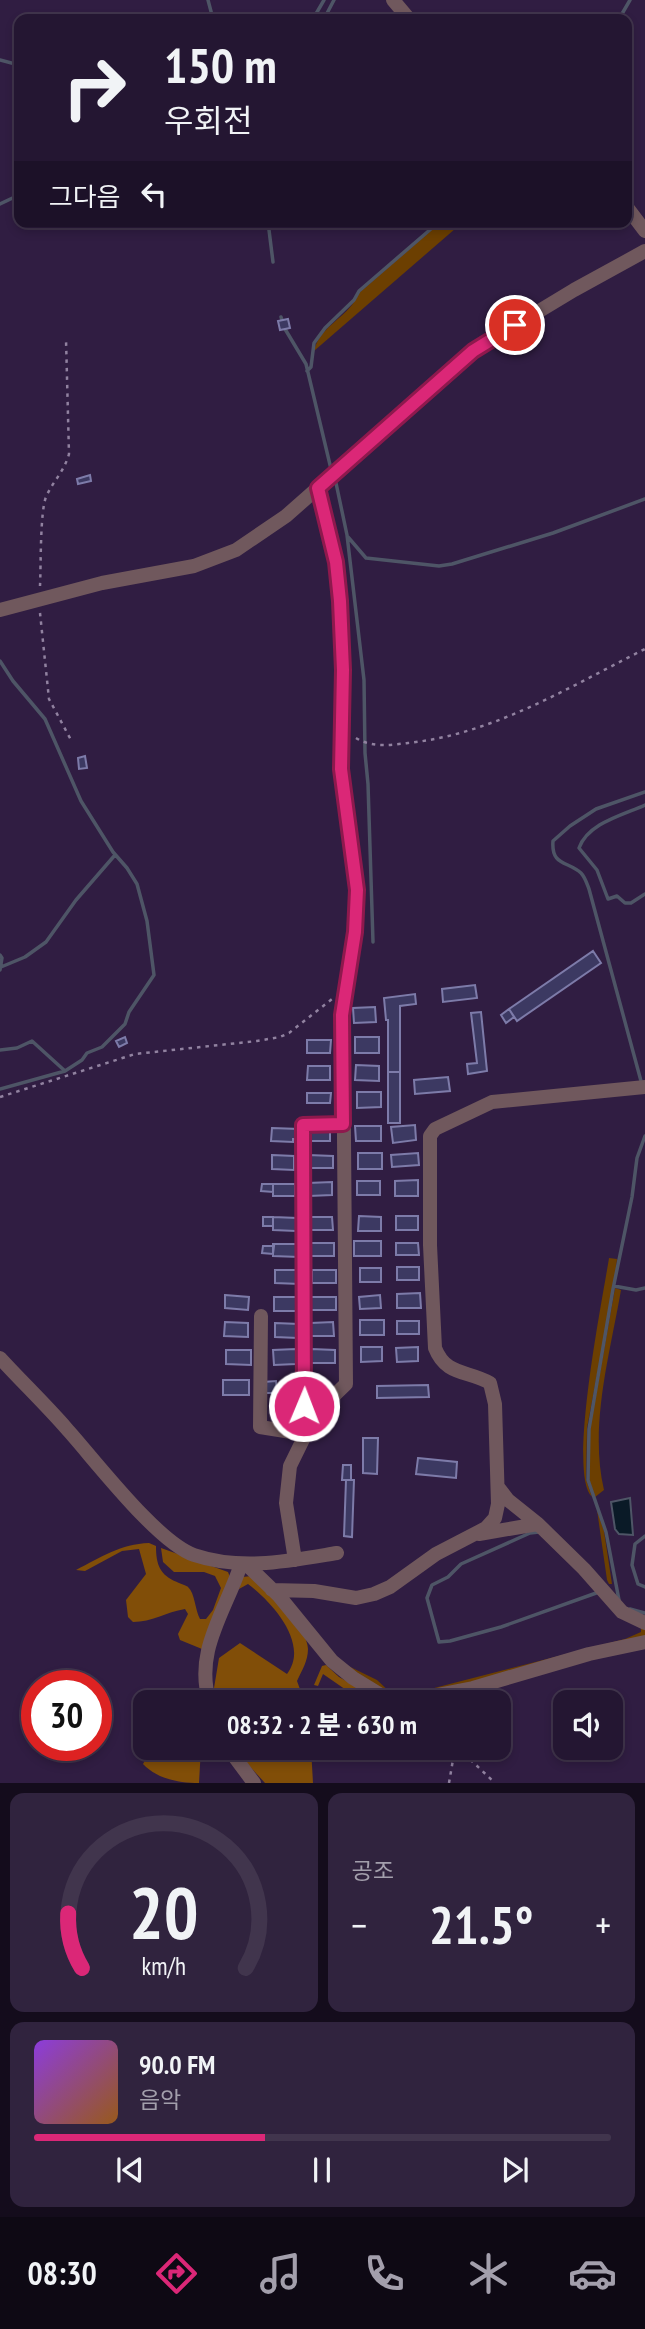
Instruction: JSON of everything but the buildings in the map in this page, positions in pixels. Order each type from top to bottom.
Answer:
[{"type":"street","points":[[393,0],[405,14]]},
{"type":"street","points":[[632,214],[645,232]]},
{"type":"street","points":[[0,610],[102,583],[212,561],[253,541],[286,516],[473,351],[645,251]]},
{"type":"street","points":[[295,1560],[286,1503],[290,1466],[316,1413],[346,1384],[342,1015],[355,932],[357,890],[341,769],[343,670],[336,562],[318,488]]},
{"type":"street","points":[[272,1590],[314,1591],[356,1598],[374,1594],[390,1587],[436,1554],[486,1528],[495,1518],[498,1488],[495,1404],[490,1383],[453,1370],[440,1361],[435,1348],[430,1245],[430,1136],[435,1129],[492,1102],[645,1087]]},
{"type":"street","points":[[304,1434],[303,1125],[343,1124]]},
{"type":"street","points":[[261,1316],[260,1427],[304,1434]]},
{"type":"street","points":[[0,1358],[151,1524],[173,1544],[193,1555],[243,1564],[273,1564],[337,1552]]},
{"type":"street","points":[[498,1488],[508,1500],[538,1524],[622,1612],[645,1623]]},
{"type":"street","points":[[474,1535],[538,1524]]},
{"type":"street","points":[[243,1564],[272,1590],[332,1661],[353,1678],[389,1700],[406,1701],[473,1688],[589,1654],[645,1642]]},
{"type":"street","points":[[209,1690],[204,1662],[243,1564]]},
{"type":"street","points":[[237,1760],[254,1783]]},
{"type":"path","points":[[66,339],[69,454],[65,469],[45,500],[39,600],[49,699],[71,740]]},
{"type":"path","points":[[342,728],[359,740],[386,745],[460,734],[523,710],[645,649]]},
{"type":"path","points":[[0,1097],[135,1054],[280,1037],[289,1033],[331,999],[345,996]]},
{"type":"path","points":[[449,1783],[454,1760]]},
{"type":"path","points":[[470,1760],[495,1783]]},
{"type":"shaded area","points":[[434,228],[456,228],[314,351],[321,336],[349,308],[360,292]]},
{"type":"shaded area","points":[[609,1258],[617,1259],[615,1279],[587,1428],[586,1479],[592,1497],[585,1482],[585,1422],[594,1345]]},
{"type":"shaded area","points":[[615,1288],[621,1290],[600,1415],[600,1466],[604,1490],[595,1497],[589,1479],[590,1429]]},
{"type":"shaded area","points":[[597,1510],[604,1531],[612,1584],[607,1580]]},
{"type":"shaded area","points":[[149,1543],[156,1546],[158,1564],[163,1573],[188,1587],[194,1597],[200,1619],[206,1619],[213,1610],[221,1588],[215,1576],[204,1572],[174,1572],[163,1562],[161,1548],[228,1572],[230,1577],[202,1649],[180,1640],[178,1634],[188,1614],[185,1609],[140,1622],[133,1622],[128,1617],[126,1600],[146,1574],[139,1549],[122,1551],[85,1571],[76,1570],[120,1549]]},
{"type":"shaded area","points":[[252,1576],[286,1611],[306,1640],[307,1658],[297,1681],[300,1690],[214,1690],[219,1658],[240,1643],[287,1674],[293,1662],[294,1650],[285,1624],[267,1601],[248,1584],[239,1589],[242,1577]]},
{"type":"shaded area","points":[[641,1623],[645,1625],[645,1639],[465,1686],[426,1690],[625,1639],[641,1632]]},
{"type":"shaded area","points":[[334,1659],[377,1680],[388,1690],[378,1690]]},
{"type":"shaded area","points":[[326,1665],[339,1677],[362,1690],[346,1690],[323,1674],[318,1686],[314,1685],[322,1666]]},
{"type":"shaded area","points":[[145,1760],[200,1760],[199,1783],[169,1779],[143,1764]]},
{"type":"shaded area","points":[[244,1760],[312,1760],[313,1783],[265,1783]]},
{"type":"water","points":[[630,1498],[633,1535],[619,1534],[615,1529],[611,1502]]},
{"type":"waterway","points":[[208,0],[212,14]]},
{"type":"waterway","points":[[316,14],[324,0]]},
{"type":"waterway","points":[[327,14],[334,0]]},
{"type":"waterway","points":[[622,14],[630,0]]},
{"type":"waterway","points":[[0,60],[14,64]]},
{"type":"waterway","points":[[0,204],[14,197]]},
{"type":"waterway","points":[[269,228],[273,262]]},
{"type":"waterway","points":[[307,371],[311,367],[314,343],[325,328],[354,300],[359,291],[432,228]]},
{"type":"waterway","points":[[281,317],[285,329],[306,364],[331,469]]},
{"type":"waterway","points":[[336,483],[347,535],[364,680],[373,942]]},
{"type":"waterway","points":[[348,537],[366,558],[439,566],[553,533],[645,499]]},
{"type":"waterway","points":[[0,661],[45,719],[81,801],[137,884],[147,921],[154,975],[129,1012],[125,1024],[102,1047],[87,1053],[82,1060],[65,1071],[0,1089]]},
{"type":"waterway","points":[[641,1081],[589,889],[581,873],[558,859],[553,849],[553,841],[596,809],[645,792]]},
{"type":"waterway","points":[[645,805],[598,826],[590,832],[579,848],[597,870],[608,899],[617,896],[625,903],[631,903],[645,894]]},
{"type":"waterway","points":[[1,967],[25,957],[46,942],[76,900],[115,855]]},
{"type":"waterway","points":[[0,955],[0,970]]},
{"type":"waterway","points":[[0,1050],[17,1048],[32,1041],[65,1071]]},
{"type":"waterway","points":[[619,1600],[606,1532],[588,1480],[589,1429],[637,1158],[645,1136]]},
{"type":"waterway","points":[[614,1286],[636,1290],[645,1288]]},
{"type":"waterway","points":[[539,1532],[530,1533],[461,1564],[448,1577],[432,1585],[427,1598],[439,1642],[501,1627],[599,1592]]},
{"type":"waterway","points":[[645,1536],[635,1544],[632,1565],[638,1584],[645,1587]]},
{"type":"waterway","points":[[630,1609],[645,1613]]},
{"type":"route","points":[[304,1406],[303,1125],[343,1124],[342,1015],[355,932],[357,890],[341,769],[343,670],[340,601],[336,562],[318,488],[473,351],[515,325]]}]
